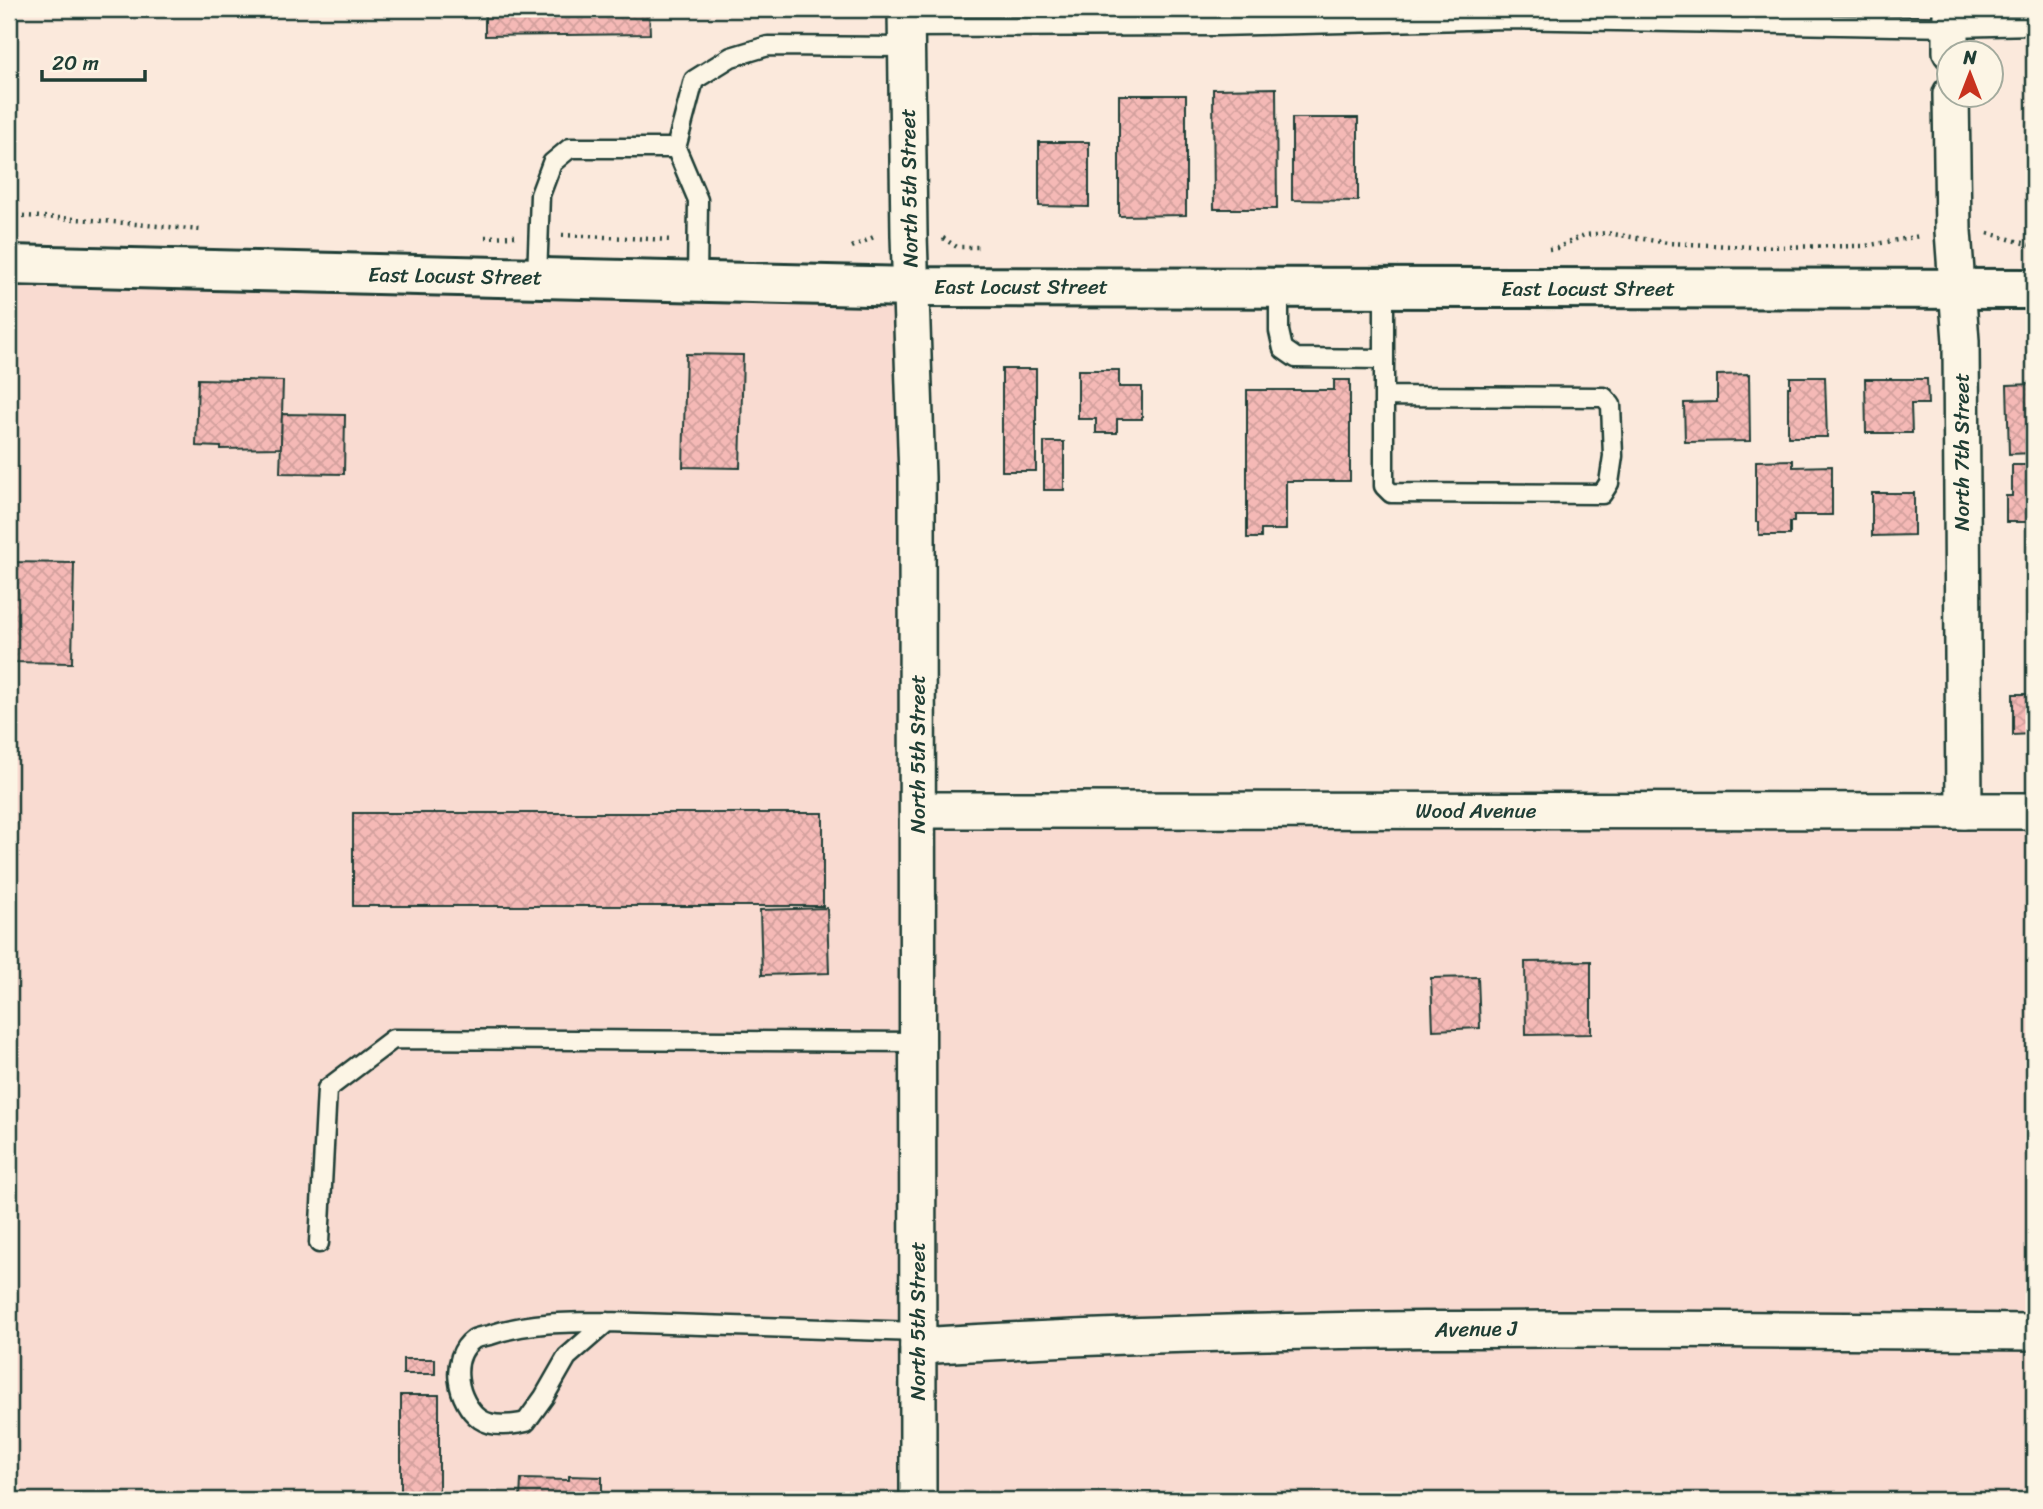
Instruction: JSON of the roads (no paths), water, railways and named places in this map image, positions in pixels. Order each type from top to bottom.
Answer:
[{"type":"main road","name":"East Locust Street","points":[[9,265],[911,287],[2034,289]]},
{"type":"street","name":"North 5th Street","points":[[906,28],[909,234],[918,477],[918,1500]]},
{"type":"street","name":"North 7th Street","points":[[1951,108],[1953,230],[1961,341],[1964,811]]},
{"type":"street","name":"Wood Avenue","points":[[918,810],[2034,811]]},
{"type":"street","name":"Avenue J","points":[[918,1339],[1474,1329],[2034,1332]]},
{"type":"lane","points":[[697,282],[698,200],[677,148],[694,80],[731,57],[768,46],[906,28],[1229,26],[1507,19],[1951,29],[2034,25]]},
{"type":"lane","points":[[537,278],[540,195],[552,163],[570,148],[677,148]]},
{"type":"lane","points":[[1279,289],[1279,331],[1283,349],[1296,358],[1384,359]]},
{"type":"lane","points":[[1384,289],[1384,359],[1384,396],[1384,486],[1391,493],[1602,494],[1609,483],[1613,456],[1611,405],[1604,397],[1384,396]]},
{"type":"lane","points":[[319,1243],[327,1089],[393,1039],[918,1042]]},
{"type":"lane","points":[[607,1322],[567,1357],[556,1379],[526,1422],[506,1426],[481,1420],[461,1398],[457,1378],[463,1353],[475,1339],[515,1327],[562,1322],[607,1322],[918,1339]]}]
